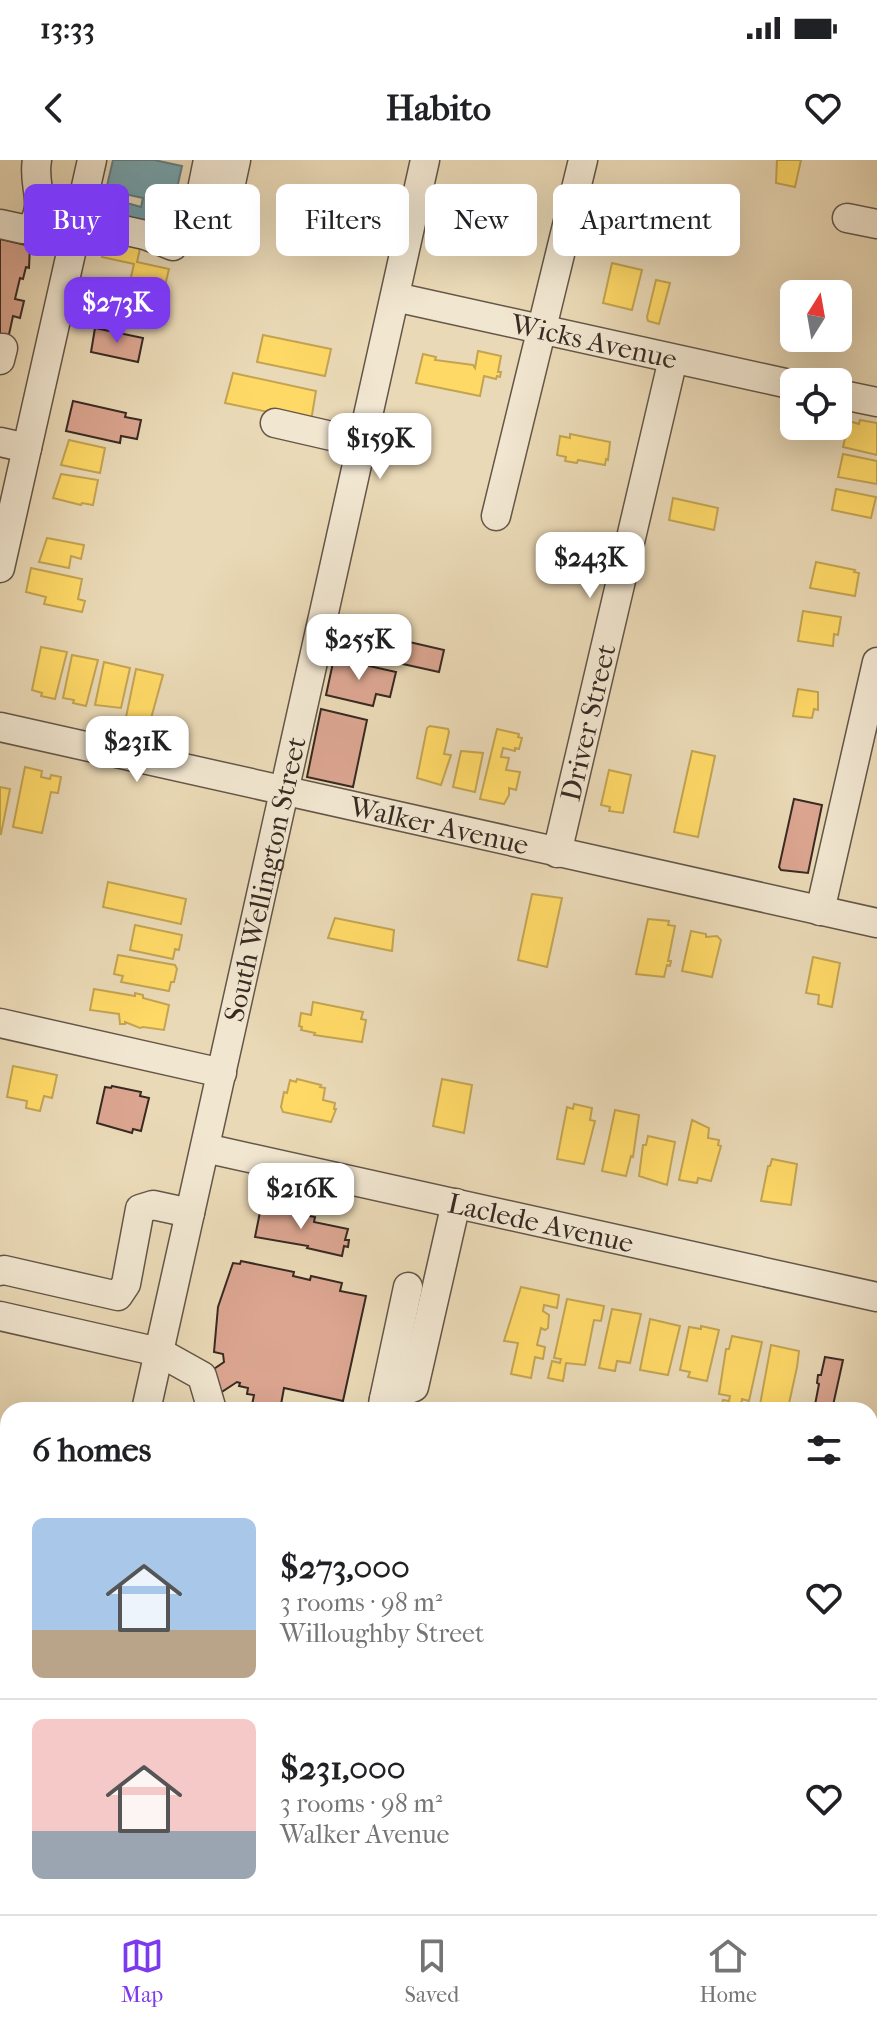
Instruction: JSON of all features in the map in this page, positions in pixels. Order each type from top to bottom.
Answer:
[{"type":"street","points":[[0,224],[23,229],[31,228],[36,220],[41,193],[34,174],[37,160]]},
{"type":"street","points":[[86,184],[92,160]]},
{"type":"street","points":[[208,160],[210,217],[236,160]]},
{"type":"street","name":"South Wellington Street","points":[[148,1402],[425,160]]},
{"type":"street","points":[[496,516],[583,160]]},
{"type":"street","points":[[847,218],[877,224]]},
{"type":"street","points":[[0,568],[14,445],[68,256]]},
{"type":"street","name":"Wicks Avenue","points":[[395,297],[780,382]]},
{"type":"street","points":[[0,348],[3,348],[0,360]]},
{"type":"street","name":"Driver Street","points":[[557,853],[673,359]]},
{"type":"street","points":[[852,397],[877,402]]},
{"type":"street","points":[[275,423],[362,443]]},
{"type":"street","points":[[820,911],[877,662]]},
{"type":"street","name":"Walker Avenue","points":[[0,727],[877,923]]},
{"type":"street","points":[[0,1023],[222,1073]]},
{"type":"street","name":"Laclede Avenue","points":[[205,1148],[877,1297]]},
{"type":"street","points":[[388,1402],[414,1387],[456,1203]]},
{"type":"street","points":[[0,1271],[118,1296],[126,1284],[140,1209],[153,1205],[190,1213]]},
{"type":"street","points":[[384,1402],[408,1287]]},
{"type":"street","points":[[0,1316],[159,1352],[202,1376],[210,1402]]},
{"type":"building: Homes","points":[[777,160],[801,160],[795,187],[776,183]]},
{"type":"building: Homes","points":[[129,237],[142,240],[137,262],[169,269],[163,294],[129,286],[134,264],[102,257],[129,256]]},
{"type":"building: Homes","points":[[612,263],[642,270],[632,310],[603,303]]},
{"type":"building: Homes","points":[[656,280],[670,283],[659,324],[648,321],[647,317]]},
{"type":"building: Homes","points":[[263,335],[331,349],[325,376],[257,362]]},
{"type":"building: Homes","points":[[478,351],[501,356],[500,377],[484,376],[480,396],[416,383],[423,354],[436,357],[435,360],[473,365],[475,368]]},
{"type":"building: Homes","points":[[233,373],[316,391],[311,421],[225,403]]},
{"type":"building: Homes","points":[[860,420],[877,423],[877,455],[843,447],[845,440],[852,440],[852,422],[859,424]]},
{"type":"building: Homes","points":[[570,434],[610,442],[605,465],[565,461],[566,457],[557,455],[560,436],[570,438]]},
{"type":"building: Homes","points":[[69,440],[105,448],[100,473],[61,465]]},
{"type":"building: Homes","points":[[843,454],[877,461],[877,484],[838,477]]},
{"type":"building: Homes","points":[[61,474],[98,480],[93,505],[53,498]]},
{"type":"building: Homes","points":[[836,489],[876,497],[871,518],[832,510]]},
{"type":"building: Homes","points":[[673,498],[718,508],[714,530],[669,520]]},
{"type":"building: Homes","points":[[47,538],[84,545],[81,559],[71,556],[69,568],[39,562]]},
{"type":"building: Homes","points":[[816,562],[859,573],[855,596],[810,588]]},
{"type":"building: Homes","points":[[31,568],[82,579],[78,599],[85,601],[82,612],[44,604],[46,597],[26,592]]},
{"type":"building: Homes","points":[[803,611],[841,617],[833,646],[798,641]]},
{"type":"building: Homes","points":[[41,647],[67,652],[55,699],[32,690]]},
{"type":"building: Homes","points":[[72,655],[98,660],[86,706],[63,698]]},
{"type":"building: Homes","points":[[104,662],[130,668],[121,708],[95,705]]},
{"type":"building: Homes","points":[[136,669],[163,675],[150,722],[126,717]]},
{"type":"building: Homes","points":[[798,689],[818,692],[818,710],[814,709],[812,718],[793,716]]},
{"type":"building: Homes","points":[[427,728],[448,729],[449,732],[444,754],[451,755],[441,785],[417,778]]},
{"type":"building: Homes","points":[[497,729],[519,734],[518,737],[522,738],[519,749],[503,748],[501,757],[509,758],[506,770],[520,772],[516,790],[509,788],[504,804],[480,799]]},
{"type":"building: Homes","points":[[461,751],[483,753],[475,792],[453,787]]},
{"type":"building: Homes","points":[[692,751],[715,756],[698,837],[674,832]]},
{"type":"building: Homes","points":[[25,767],[42,771],[41,777],[61,777],[58,793],[51,792],[42,833],[13,827]]},
{"type":"building: Homes","points":[[609,770],[631,775],[623,813],[609,811],[610,807],[601,805]]},
{"type":"building: Homes","points":[[0,787],[10,789],[1,834],[0,834]]},
{"type":"building: Homes","points":[[108,882],[186,899],[181,924],[103,907]]},
{"type":"building: Homes","points":[[532,894],[562,898],[547,967],[518,960]]},
{"type":"building: Homes","points":[[335,918],[394,930],[392,951],[328,938]]},
{"type":"building: Homes","points":[[648,919],[669,921],[668,925],[675,926],[668,961],[671,961],[670,966],[667,965],[664,977],[636,974]]},
{"type":"building: Homes","points":[[135,925],[182,935],[179,950],[175,949],[173,959],[130,950]]},
{"type":"building: Homes","points":[[691,931],[706,934],[706,937],[717,936],[721,940],[712,977],[682,971]]},
{"type":"building: Homes","points":[[118,955],[175,965],[174,982],[171,982],[169,991],[121,982],[123,976],[114,974]]},
{"type":"building: Homes","points":[[813,957],[840,963],[832,1007],[818,1004],[819,995],[806,993]]},
{"type":"building: Homes","points":[[94,989],[135,996],[135,993],[169,1005],[164,1030],[140,1028],[125,1022],[120,1024],[119,1014],[90,1010]]},
{"type":"building: Homes","points":[[313,1002],[363,1012],[361,1019],[366,1020],[362,1042],[301,1030],[301,1013],[311,1015]]},
{"type":"building: Homes","points":[[13,1066],[57,1075],[52,1098],[44,1096],[40,1111],[26,1108],[27,1101],[7,1097]]},
{"type":"building: Homes","points":[[297,1079],[325,1088],[323,1100],[335,1103],[331,1122],[283,1112],[284,1092],[287,1093],[290,1080],[296,1082]]},
{"type":"building: Homes","points":[[442,1079],[472,1085],[464,1133],[433,1126]]},
{"type":"building: Homes","points":[[574,1104],[592,1108],[590,1120],[595,1121],[584,1164],[557,1159],[567,1107],[573,1109]]},
{"type":"building: Homes","points":[[615,1110],[639,1115],[633,1157],[626,1176],[602,1171]]},
{"type":"building: Homes","points":[[692,1120],[709,1128],[708,1138],[719,1140],[718,1145],[721,1146],[711,1181],[698,1178],[697,1183],[679,1180]]},
{"type":"building: Homes","points":[[648,1136],[675,1142],[667,1185],[639,1176],[643,1145],[646,1145]]},
{"type":"building: Homes","points":[[772,1159],[797,1164],[791,1205],[761,1201]]},
{"type":"building: Homes","points":[[521,1287],[559,1295],[557,1308],[544,1305],[543,1311],[549,1315],[548,1328],[541,1328],[537,1345],[545,1347],[543,1359],[535,1357],[531,1378],[511,1374],[518,1343],[504,1341]]},
{"type":"building: Homes","points":[[567,1299],[604,1306],[601,1321],[594,1320],[585,1365],[566,1363],[563,1381],[548,1378],[552,1361],[560,1363],[561,1359],[554,1358]]},
{"type":"building: Homes","points":[[612,1309],[641,1314],[630,1363],[617,1361],[615,1371],[599,1368]]},
{"type":"building: Homes","points":[[650,1319],[680,1326],[668,1375],[640,1370]]},
{"type":"building: Homes","points":[[701,1326],[719,1330],[707,1381],[688,1377],[690,1372],[680,1370],[689,1327],[701,1329]]},
{"type":"building: Homes","points":[[732,1336],[762,1342],[749,1401],[723,1402],[729,1401],[730,1396],[719,1394],[726,1349],[729,1349]]},
{"type":"building: Homes","points":[[771,1345],[799,1351],[789,1402],[760,1402]]},
{"type":"building: Public","points":[[113,160],[154,160],[182,166],[178,184],[145,184],[145,231],[129,227],[129,204],[141,207],[143,198],[129,195],[129,184],[107,184]]},
{"type":"building: Other","points":[[0,239],[24,245],[24,256],[30,256],[29,268],[26,267],[23,279],[20,278],[15,299],[24,301],[20,318],[13,316],[8,339],[0,337]]},
{"type":"building: Other","points":[[95,328],[143,338],[138,362],[91,352]]},
{"type":"building: Other","points":[[73,401],[126,413],[125,417],[141,420],[137,439],[121,436],[120,443],[66,431]]},
{"type":"building: Other","points":[[340,626],[444,650],[439,672],[335,649]]},
{"type":"building: Other","points":[[334,658],[396,672],[390,697],[376,694],[373,706],[326,695]]},
{"type":"building: Other","points":[[321,709],[367,720],[353,787],[307,777]]},
{"type":"building: Other","points":[[794,799],[822,805],[808,873],[781,870],[779,867]]},
{"type":"building: Other","points":[[105,1087],[141,1092],[140,1096],[149,1098],[141,1131],[133,1129],[132,1133],[97,1123]]},
{"type":"building: Other","points":[[261,1207],[315,1217],[314,1222],[348,1229],[345,1240],[349,1240],[348,1247],[344,1246],[342,1256],[308,1246],[255,1237]]},
{"type":"building: Other","points":[[241,1261],[294,1272],[293,1276],[310,1280],[311,1276],[342,1283],[340,1291],[366,1296],[343,1401],[284,1388],[281,1402],[253,1402],[254,1395],[247,1394],[248,1388],[239,1386],[237,1382],[217,1395],[205,1375],[224,1362],[223,1354],[214,1352],[218,1307],[233,1263],[240,1264]]},
{"type":"building: Other","points":[[825,1357],[843,1360],[834,1402],[816,1402],[818,1375],[821,1375]]}]
